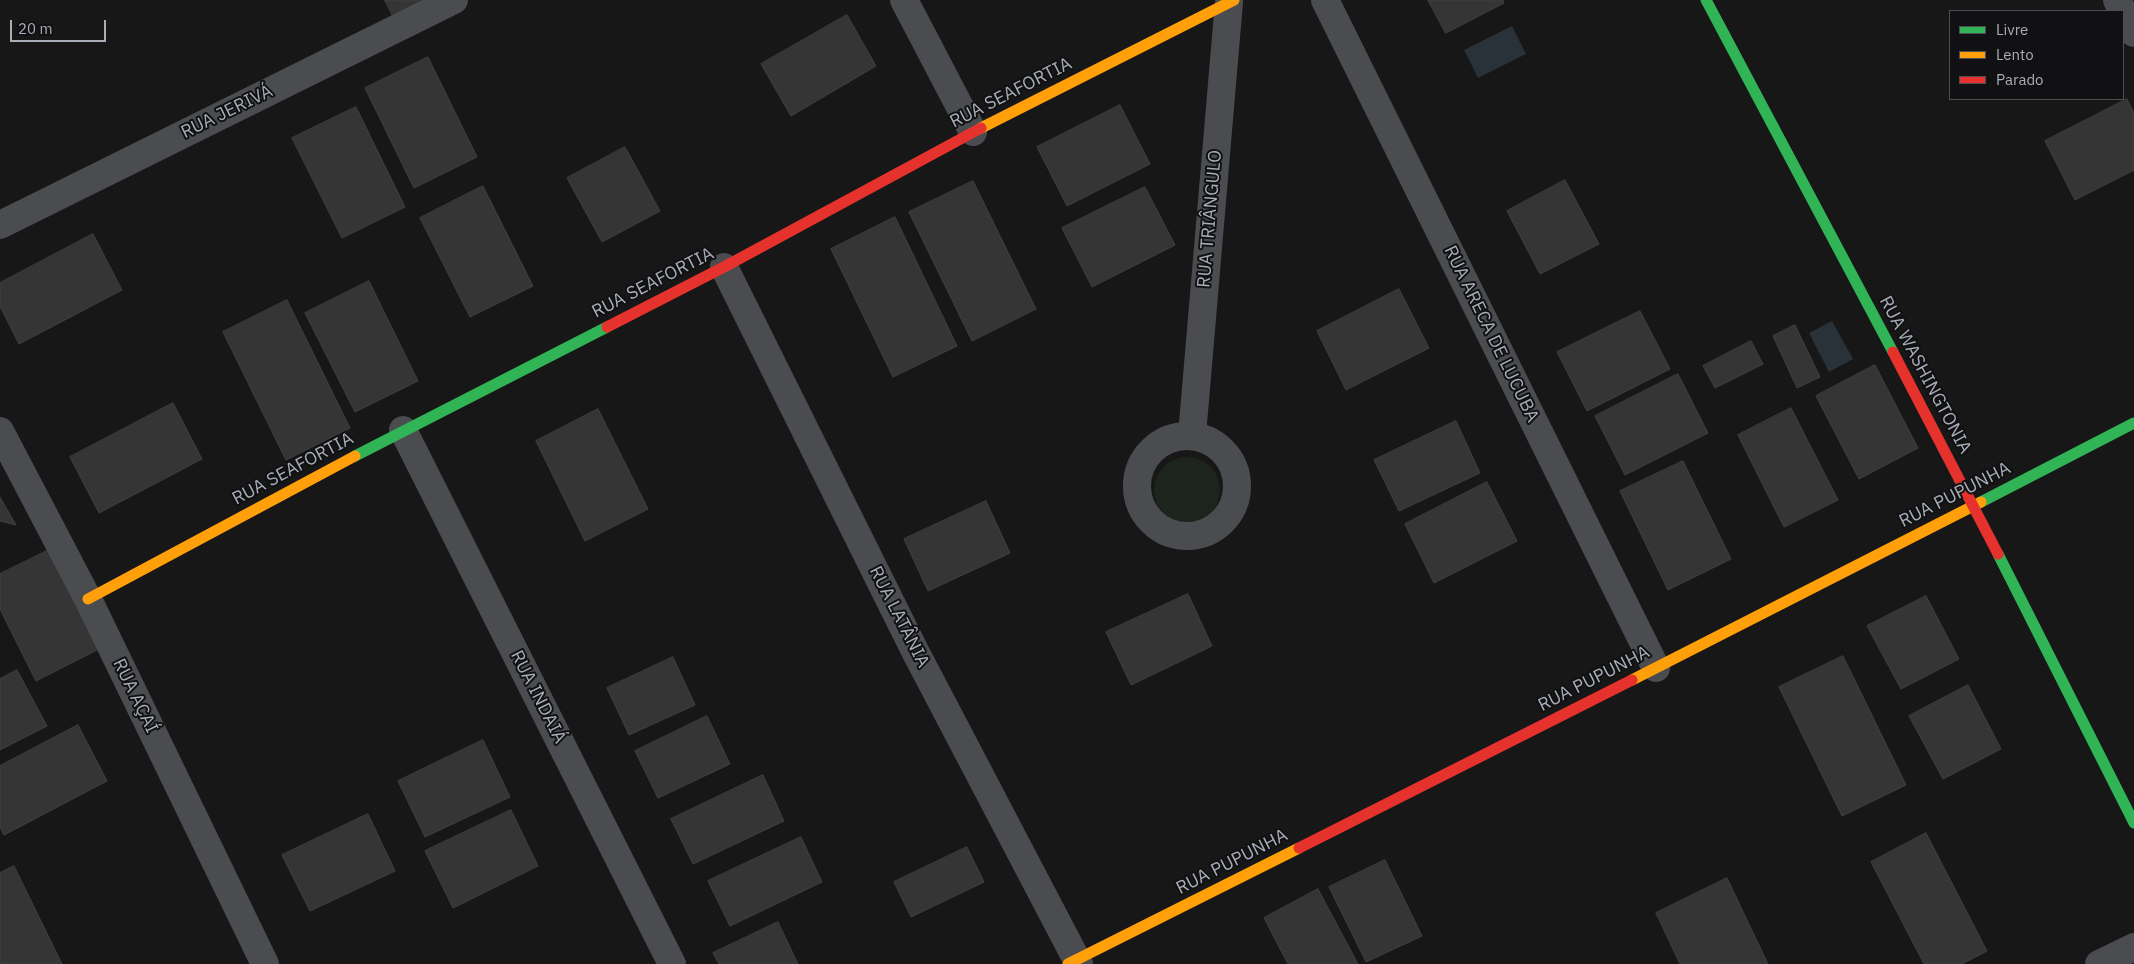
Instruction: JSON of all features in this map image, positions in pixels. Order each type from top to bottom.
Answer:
[{"type":"street","name":"RUA JERIVÁ","points":[[0,225],[454,0]]},
{"type":"street","points":[[904,0],[973,132]]},
{"type":"street","name":"RUA ARECA DE LUCUBA","points":[[1326,0],[1656,668]]},
{"type":"street","name":"RUA WASHINGTONIA","points":[[1706,0],[1974,505],[2134,824]]},
{"type":"street","name":"RUA SEAFORTIA","points":[[88,598],[403,430],[724,267],[973,132],[1232,1]]},
{"type":"street","name":"RUA TRIÂNGULO","points":[[1192,435],[1232,1]]},
{"type":"street","points":[[2124,14],[2134,33]]},
{"type":"street","name":"RUA LATÂNIA","points":[[724,267],[915,651],[1075,963]]},
{"type":"street","name":"RUA PUPUNHA","points":[[1075,963],[2134,423]]},
{"type":"street","name":"RUA INDAIÁ","points":[[403,430],[672,964]]},
{"type":"street","name":"RUA AÇAÍ","points":[[0,431],[88,598],[265,964]]},
{"type":"street","points":[[2099,964],[2134,947]]},
{"type":"shaded area","points":[[1512,26],[1526,54],[1478,78],[1464,50]]},
{"type":"shaded area","points":[[1832,321],[1853,359],[1829,372],[1809,333]]},
{"type":"shaded area","points":[[1187,457],[1199,460],[1210,467],[1217,478],[1220,490],[1217,502],[1210,513],[1199,520],[1187,523],[1175,520],[1164,513],[1157,502],[1154,490],[1157,478],[1164,467],[1175,460]]},
{"type":"building","points":[[385,0],[441,0],[396,22]]},
{"type":"building","points":[[1428,0],[1503,0],[1504,3],[1446,33]]},
{"type":"building","points":[[847,15],[876,66],[791,116],[761,64]]},
{"type":"building","points":[[428,57],[477,157],[414,188],[365,88]]},
{"type":"building","points":[[2127,99],[2134,113],[2134,170],[2075,200],[2045,141]]},
{"type":"building","points":[[1120,105],[1150,164],[1067,206],[1037,147]]},
{"type":"building","points":[[356,107],[405,207],[342,238],[292,138]]},
{"type":"building","points":[[625,147],[660,211],[602,242],[567,178]]},
{"type":"building","points":[[1565,180],[1599,244],[1540,274],[1507,211]]},
{"type":"building","points":[[973,181],[1036,309],[972,341],[909,212]]},
{"type":"building","points":[[483,186],[533,286],[470,317],[420,218]]},
{"type":"building","points":[[1145,187],[1175,245],[1092,287],[1062,228]]},
{"type":"building","points":[[895,217],[957,346],[893,377],[831,249]]},
{"type":"building","points":[[93,234],[122,290],[19,344],[0,306],[0,283]]},
{"type":"building","points":[[369,281],[418,381],[355,412],[305,313]]},
{"type":"building","points":[[1399,289],[1429,348],[1346,390],[1317,331]]},
{"type":"building","points":[[287,300],[350,428],[286,460],[223,332]]},
{"type":"building","points":[[1640,311],[1670,369],[1587,411],[1557,352]]},
{"type":"building","points":[[1795,325],[1820,377],[1797,388],[1773,336]]},
{"type":"building","points":[[1751,341],[1763,364],[1715,388],[1703,366]]},
{"type":"building","points":[[1875,365],[1918,448],[1859,479],[1816,396]]},
{"type":"building","points":[[1678,374],[1708,433],[1625,475],[1595,416]]},
{"type":"building","points":[[173,403],[202,459],[99,513],[70,457]]},
{"type":"building","points":[[1791,408],[1838,500],[1784,527],[1738,435]]},
{"type":"building","points":[[598,409],[648,509],[585,541],[536,441]]},
{"type":"building","points":[[1456,421],[1480,473],[1399,511],[1374,460]]},
{"type":"building","points":[[1683,461],[1731,559],[1668,590],[1620,491]]},
{"type":"building","points":[[1487,482],[1517,541],[1434,583],[1405,524]]},
{"type":"building","points":[[0,497],[16,525],[0,521]]},
{"type":"building","points":[[986,501],[1010,553],[928,591],[904,539]]},
{"type":"building","points":[[49,550],[99,649],[36,681],[0,609],[0,574]]},
{"type":"building","points":[[1188,594],[1212,646],[1131,685],[1106,632]]},
{"type":"building","points":[[1926,596],[1959,659],[1901,689],[1867,626]]},
{"type":"building","points":[[1843,656],[1906,785],[1842,816],[1779,687]]},
{"type":"building","points":[[673,657],[695,705],[629,735],[607,688]]},
{"type":"building","points":[[17,670],[47,726],[0,750],[0,679]]},
{"type":"building","points":[[1968,685],[2001,749],[1943,779],[1909,716]]},
{"type":"building","points":[[707,716],[730,764],[658,798],[635,751]]},
{"type":"building","points":[[78,725],[107,781],[4,835],[0,827],[0,766]]},
{"type":"building","points":[[483,740],[510,797],[425,837],[398,781]]},
{"type":"building","points":[[763,775],[784,821],[693,864],[671,819]]},
{"type":"building","points":[[511,810],[538,866],[453,908],[425,851]]},
{"type":"building","points":[[368,814],[395,871],[310,911],[282,855]]},
{"type":"building","points":[[1926,833],[1987,951],[1962,964],[1924,964],[1871,862]]},
{"type":"building","points":[[801,837],[822,882],[730,926],[708,881]]},
{"type":"building","points":[[967,847],[984,882],[911,917],[894,882]]},
{"type":"building","points":[[1385,860],[1422,936],[1366,962],[1329,887]]},
{"type":"building","points":[[14,866],[62,964],[0,964],[0,873]]},
{"type":"building","points":[[1727,878],[1768,964],[1680,964],[1656,913]]},
{"type":"building","points":[[1318,889],[1358,964],[1288,964],[1264,918]]},
{"type":"building","points":[[778,922],[798,964],[719,964],[713,953]]},
{"type":"traffic: fast","points":[[1706,0],[1893,352]]},
{"type":"traffic: fast","points":[[355,456],[607,327]]},
{"type":"traffic: fast","points":[[1981,502],[2134,423]]},
{"type":"traffic: fast","points":[[1998,554],[2134,823]]},
{"type":"traffic: slow","points":[[981,128],[1234,0]]},
{"type":"traffic: slow","points":[[88,599],[355,456]]},
{"type":"traffic: slow","points":[[1632,680],[1981,502]]},
{"type":"traffic: slow","points":[[1068,964],[1299,848]]},
{"type":"traffic: jam","points":[[607,327],[724,267],[981,128]]},
{"type":"traffic: jam","points":[[1893,352],[1998,554]]},
{"type":"traffic: jam","points":[[1299,848],[1632,680]]}]
